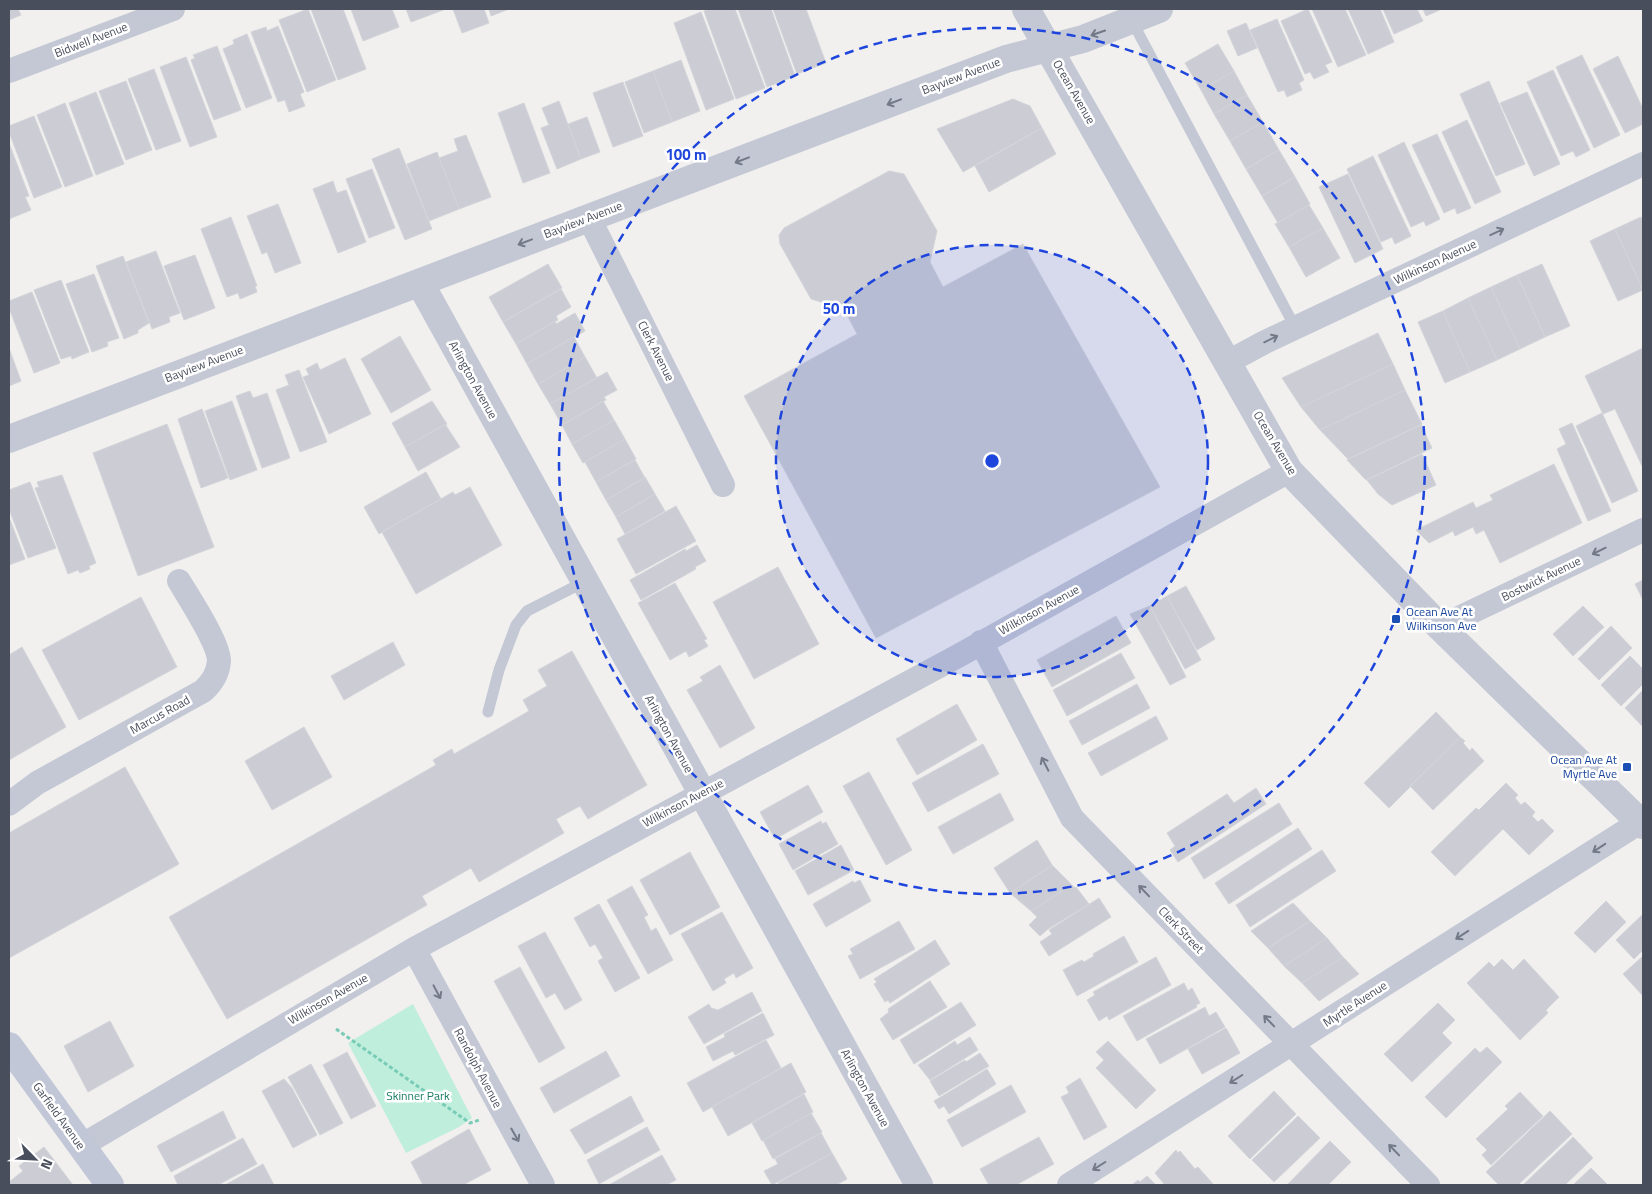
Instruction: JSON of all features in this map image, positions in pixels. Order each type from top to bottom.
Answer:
[{"type":"main road","name":"Garfield Avenue","points":[[9,1046],[110,1185]]},
{"type":"street","name":"Bidwell Avenue","points":[[9,71],[173,9]]},
{"type":"street","name":"Ocean Avenue","points":[[1026,9],[1289,471],[1440,627],[1642,823]]},
{"type":"street","name":"Bayview Avenue","points":[[9,439],[1006,59],[1049,48],[1132,21],[1159,9]]},
{"type":"street","name":"Wilkinson Avenue","points":[[1228,362],[1295,327],[1643,164]]},
{"type":"street","name":"Clerk Avenue","points":[[589,218],[723,485]]},
{"type":"street","name":"Arlington Avenue","points":[[420,282],[584,582],[919,1185]]},
{"type":"street","name":"Wilkinson Avenue","points":[[82,1146],[414,949],[981,642],[1289,471]]},
{"type":"street","name":"Bostwick Avenue","points":[[1440,627],[1643,530]]},
{"type":"street","name":"Marcus Road","points":[[9,804],[37,782],[203,692],[212,683],[219,662],[217,651],[179,581]]},
{"type":"street","name":"Clerk Street","points":[[981,642],[1072,818],[1428,1185]]},
{"type":"street","name":"Myrtle Avenue","points":[[1069,1185],[1642,823]]},
{"type":"street","name":"Randolph Avenue","points":[[414,949],[543,1185]]},
{"type":"lane","points":[[1132,21],[1295,327]]},
{"type":"lane","points":[[488,712],[499,670],[516,624],[527,612],[584,582]]},
{"type":"path","points":[[336,1029],[470,1123],[484,1118]]},
{"type":"green space","name":"Skinner Park","points":[[413,1004],[472,1118],[459,1127],[406,1153],[348,1043]]},
{"type":"building","points":[[9,9],[18,9],[21,15],[9,20]]},
{"type":"building","points":[[308,9],[336,80],[307,92],[279,20]]},
{"type":"building","points":[[311,9],[343,9],[366,69],[338,80]]},
{"type":"building","points":[[351,9],[392,9],[399,27],[363,41]]},
{"type":"building","points":[[406,9],[446,9],[411,22]]},
{"type":"building","points":[[453,9],[484,9],[489,23],[462,33]]},
{"type":"building","points":[[489,9],[509,9],[491,16]]},
{"type":"building","points":[[711,9],[735,9],[765,88],[736,99],[704,11]]},
{"type":"building","points":[[738,9],[771,9],[795,76],[767,87]]},
{"type":"building","points":[[773,9],[806,9],[826,63],[797,74]]},
{"type":"building","points":[[1308,9],[1332,62],[1325,65],[1329,72],[1314,79],[1310,72],[1305,74],[1281,21]]},
{"type":"building","points":[[1312,9],[1345,9],[1366,55],[1338,67]]},
{"type":"building","points":[[1348,9],[1380,9],[1394,42],[1368,54]]},
{"type":"building","points":[[1383,9],[1417,9],[1423,21],[1394,34]]},
{"type":"building","points":[[1423,9],[1442,9],[1426,16]]},
{"type":"building","points":[[701,12],[734,99],[706,110],[674,23]]},
{"type":"building","points":[[1277,19],[1304,80],[1299,83],[1302,90],[1287,97],[1284,90],[1278,92],[1250,30]]},
{"type":"building","points":[[1246,23],[1257,48],[1238,56],[1227,31]]},
{"type":"building","points":[[278,26],[304,92],[300,94],[305,106],[289,112],[285,100],[278,102],[251,32],[266,27],[267,31]]},
{"type":"building","points":[[247,34],[272,98],[246,108],[223,49],[234,44],[233,40]]},
{"type":"building","points":[[1218,44],[1234,71],[1201,90],[1185,63]]},
{"type":"building","points":[[217,46],[241,110],[214,120],[191,60],[195,58],[193,55]]},
{"type":"building","points":[[1582,55],[1620,135],[1594,148],[1556,67]]},
{"type":"building","points":[[1618,56],[1643,109],[1643,124],[1625,133],[1593,69]]},
{"type":"building","points":[[186,57],[217,137],[190,147],[160,67]]},
{"type":"building","points":[[681,60],[700,111],[672,122],[653,71]]},
{"type":"building","points":[[154,69],[181,141],[156,150],[128,79]]},
{"type":"building","points":[[1553,70],[1590,150],[1576,157],[1573,151],[1561,156],[1527,82]]},
{"type":"building","points":[[653,71],[672,122],[644,133],[625,82]]},
{"type":"building","points":[[1234,71],[1247,95],[1214,114],[1201,90]]},
{"type":"building","points":[[126,81],[152,150],[126,160],[99,91]]},
{"type":"building","points":[[1489,81],[1525,164],[1496,176],[1460,94]]},
{"type":"building","points":[[623,82],[643,136],[613,147],[593,93]]},
{"type":"building","points":[[96,92],[124,164],[96,175],[69,103]]},
{"type":"building","points":[[1527,92],[1560,164],[1534,176],[1500,103]]},
{"type":"building","points":[[1247,95],[1263,122],[1230,141],[1214,114]]},
{"type":"building","points":[[1013,99],[1030,106],[1042,128],[963,172],[937,129]]},
{"type":"building","points":[[559,101],[581,159],[557,169],[541,128],[549,125],[542,108]]},
{"type":"building","points":[[65,103],[93,176],[65,187],[37,115]]},
{"type":"building","points":[[524,103],[550,173],[523,183],[498,113]]},
{"type":"building","points":[[34,116],[62,187],[34,198],[9,132],[9,126]]},
{"type":"building","points":[[587,117],[600,152],[581,159],[568,124]]},
{"type":"building","points":[[1467,120],[1501,192],[1475,204],[1442,132]]},
{"type":"building","points":[[1263,122],[1279,150],[1246,169],[1230,141]]},
{"type":"building","points":[[1042,128],[1056,154],[989,192],[975,166]]},
{"type":"building","points":[[1437,134],[1471,208],[1457,214],[1455,208],[1444,213],[1412,145]]},
{"type":"building","points":[[466,135],[491,197],[459,209],[439,158],[458,151],[454,139]]},
{"type":"building","points":[[1404,142],[1440,219],[1426,226],[1424,221],[1411,227],[1378,155]]},
{"type":"building","points":[[9,143],[29,196],[25,197],[31,210],[9,219]]},
{"type":"building","points":[[399,148],[432,229],[405,240],[372,159]]},
{"type":"building","points":[[1279,150],[1295,177],[1262,196],[1246,169]]},
{"type":"building","points":[[437,152],[459,209],[429,221],[407,164]]},
{"type":"building","points":[[1373,156],[1411,236],[1395,244],[1392,237],[1381,242],[1347,169]]},
{"type":"building","points":[[372,169],[395,228],[369,238],[346,179]]},
{"type":"building","points":[[889,171],[904,174],[937,231],[930,262],[943,287],[1023,244],[1160,487],[876,638],[744,396],[857,334],[844,309],[811,299],[780,244],[779,235],[784,228]]},
{"type":"building","points":[[1348,174],[1383,249],[1355,263],[1319,187]]},
{"type":"building","points":[[1295,177],[1310,204],[1278,223],[1262,196]]},
{"type":"building","points":[[333,181],[337,193],[346,190],[366,242],[338,253],[313,189]]},
{"type":"building","points":[[278,204],[301,263],[275,273],[267,252],[262,254],[247,216]]},
{"type":"building","points":[[1309,205],[1323,228],[1289,247],[1275,224]]},
{"type":"building","points":[[231,217],[257,286],[255,286],[257,292],[240,299],[238,293],[227,297],[201,229]]},
{"type":"building","points":[[1641,217],[1643,222],[1643,290],[1615,229]]},
{"type":"building","points":[[1323,228],[1340,258],[1306,277],[1289,247]]},
{"type":"building","points":[[1615,229],[1643,290],[1618,301],[1590,241]]},
{"type":"building","points":[[156,251],[180,313],[169,317],[170,322],[152,329],[126,262]]},
{"type":"building","points":[[195,255],[215,308],[184,320],[164,266]]},
{"type":"building","points":[[123,256],[149,323],[138,330],[138,333],[124,339],[96,266]]},
{"type":"building","points":[[548,264],[562,288],[503,322],[489,297]]},
{"type":"building","points":[[1542,264],[1570,326],[1545,337],[1517,275]]},
{"type":"building","points":[[94,274],[119,338],[107,342],[108,346],[92,352],[66,284]]},
{"type":"building","points":[[1517,275],[1545,337],[1520,349],[1491,287]]},
{"type":"building","points":[[61,280],[89,352],[72,359],[71,356],[61,359],[34,290]]},
{"type":"building","points":[[1491,287],[1520,349],[1497,360],[1468,298]]},
{"type":"building","points":[[561,289],[571,307],[556,316],[558,320],[516,344],[503,322]]},
{"type":"building","points":[[32,292],[60,363],[34,373],[9,308],[9,301]]},
{"type":"building","points":[[1468,298],[1497,360],[1470,372],[1443,311]]},
{"type":"building","points":[[1443,311],[1470,372],[1445,383],[1418,322]]},
{"type":"building","points":[[575,313],[585,331],[527,364],[516,344],[555,321],[556,324]]},
{"type":"building","points":[[1378,333],[1393,364],[1301,407],[1282,378]]},
{"type":"building","points":[[400,336],[431,390],[391,413],[361,359]]},
{"type":"building","points":[[574,337],[585,357],[538,384],[527,364]]},
{"type":"building","points":[[9,348],[21,381],[9,386]]},
{"type":"building","points":[[1643,348],[1643,468],[1615,409],[1603,414],[1585,376]]},
{"type":"building","points":[[585,357],[597,378],[550,404],[538,384]]},
{"type":"building","points":[[345,358],[371,414],[329,434],[303,377],[309,375],[306,369],[317,363],[320,370]]},
{"type":"building","points":[[1393,364],[1405,390],[1320,430],[1301,407]]},
{"type":"building","points":[[299,370],[327,442],[300,452],[276,390],[289,385],[285,375]]},
{"type":"building","points":[[607,372],[617,390],[604,397],[606,400],[562,425],[550,404]]},
{"type":"building","points":[[1405,390],[1422,424],[1348,459],[1320,430]]},
{"type":"building","points":[[250,391],[253,398],[267,393],[290,458],[262,468],[236,396]]},
{"type":"building","points":[[232,401],[257,470],[230,480],[205,411]]},
{"type":"building","points":[[432,401],[447,424],[405,447],[392,423]]},
{"type":"building","points":[[603,401],[614,420],[572,444],[562,425]]},
{"type":"building","points":[[202,409],[228,478],[201,488],[178,419]]},
{"type":"building","points":[[1602,413],[1638,491],[1612,503],[1576,426]]},
{"type":"building","points":[[614,420],[625,439],[583,463],[572,444]]},
{"type":"building","points":[[1572,423],[1611,511],[1588,521],[1557,449],[1566,444],[1559,429]]},
{"type":"building","points":[[167,424],[214,547],[138,576],[93,453]]},
{"type":"building","points":[[445,424],[460,447],[418,471],[405,447]]},
{"type":"building","points":[[1421,425],[1432,448],[1366,480],[1347,460]]},
{"type":"building","points":[[625,439],[636,459],[596,482],[585,462]]},
{"type":"building","points":[[1422,454],[1436,485],[1392,505],[1378,494],[1367,480]]},
{"type":"building","points":[[635,460],[645,478],[606,500],[596,482]]},
{"type":"building","points":[[1554,464],[1582,523],[1500,563],[1484,530],[1476,534],[1473,527],[1455,536],[1453,531],[1429,543],[1416,530],[1473,502],[1476,508],[1493,500],[1490,495]]},
{"type":"building","points":[[426,472],[441,499],[379,534],[364,507]]},
{"type":"building","points":[[62,475],[96,563],[89,566],[90,569],[80,573],[78,570],[68,574],[35,488],[39,487],[37,482]]},
{"type":"building","points":[[645,477],[655,494],[616,517],[606,500]]},
{"type":"building","points":[[30,482],[56,548],[28,558],[9,509],[9,490]]},
{"type":"building","points":[[470,487],[502,545],[416,594],[382,532],[453,492],[455,495]]},
{"type":"building","points":[[655,494],[665,511],[625,534],[616,517]]},
{"type":"building","points":[[676,506],[696,541],[636,574],[617,539]]},
{"type":"building","points":[[9,517],[25,559],[9,565]]},
{"type":"building","points":[[697,545],[706,561],[695,567],[696,569],[641,600],[630,580],[685,549],[686,551]]},
{"type":"building","points":[[778,567],[819,644],[754,679],[713,602]]},
{"type":"building","points":[[1643,580],[1643,600],[1635,584]]},
{"type":"building","points":[[675,583],[707,639],[704,640],[708,646],[689,657],[686,651],[670,660],[638,603]]},
{"type":"building","points":[[1186,586],[1215,639],[1197,650],[1167,596]]},
{"type":"building","points":[[1167,596],[1201,660],[1185,669],[1150,606]]},
{"type":"building","points":[[141,597],[177,667],[79,720],[42,650]]},
{"type":"building","points":[[1150,606],[1186,677],[1170,685],[1130,614]]},
{"type":"building","points":[[1583,606],[1604,627],[1573,656],[1553,634]]},
{"type":"building","points":[[1116,616],[1131,643],[1052,687],[1037,660]]},
{"type":"building","points":[[1611,626],[1632,648],[1599,680],[1578,659]]},
{"type":"building","points":[[393,642],[405,665],[344,700],[331,676]]},
{"type":"building","points":[[22,647],[66,727],[9,760],[9,655]]},
{"type":"building","points":[[572,651],[647,785],[588,819],[580,806],[556,819],[564,833],[479,882],[471,868],[422,896],[427,905],[227,1019],[169,917],[436,765],[433,760],[452,749],[454,754],[529,711],[523,700],[547,686],[538,670]]},
{"type":"building","points":[[1121,653],[1135,678],[1067,716],[1053,690]]},
{"type":"building","points":[[1630,656],[1643,669],[1643,684],[1621,706],[1601,685]]},
{"type":"building","points":[[720,665],[755,728],[720,748],[687,690],[703,681],[700,677]]},
{"type":"building","points":[[1137,684],[1150,708],[1082,745],[1069,721]]},
{"type":"building","points":[[1643,690],[1643,727],[1625,708]]},
{"type":"building","points":[[957,704],[977,740],[917,775],[896,739]]},
{"type":"building","points":[[1436,712],[1460,737],[1389,808],[1364,783]]},
{"type":"building","points":[[1156,716],[1168,739],[1101,776],[1088,753]]},
{"type":"building","points":[[304,727],[332,777],[272,810],[245,761]]},
{"type":"building","points":[[1460,737],[1465,741],[1463,743],[1470,751],[1472,748],[1484,761],[1433,810],[1410,786]]},
{"type":"building","points":[[983,744],[999,774],[928,812],[912,783]]},
{"type":"building","points":[[125,767],[179,864],[9,958],[9,833]]},
{"type":"building","points":[[869,772],[912,850],[886,865],[843,786]]},
{"type":"building","points":[[1506,783],[1518,795],[1515,798],[1521,805],[1525,802],[1535,812],[1532,816],[1538,822],[1542,819],[1554,831],[1529,855],[1503,829],[1455,876],[1431,852],[1476,808],[1479,810]]},
{"type":"building","points":[[808,785],[823,812],[775,839],[760,812]]},
{"type":"building","points":[[1256,788],[1266,804],[1178,862],[1170,850],[1175,846],[1167,833],[1227,794],[1234,803]]},
{"type":"building","points":[[1000,793],[1014,820],[953,854],[938,827]]},
{"type":"building","points":[[1279,803],[1292,824],[1204,879],[1191,858]]},
{"type":"building","points":[[821,821],[822,824],[826,822],[838,844],[793,870],[779,844]]},
{"type":"building","points":[[1298,828],[1312,849],[1229,904],[1215,883]]},
{"type":"building","points":[[1037,840],[1052,865],[1010,893],[994,868]]},
{"type":"building","points":[[841,845],[854,870],[808,895],[795,871]]},
{"type":"building","points":[[1322,850],[1336,871],[1250,927],[1236,905]]},
{"type":"building","points":[[690,852],[720,907],[670,935],[640,880]]},
{"type":"building","points":[[1052,865],[1072,885],[1031,911],[1010,893]]},
{"type":"building","points":[[860,880],[871,901],[826,927],[813,904],[853,881],[854,883]]},
{"type":"building","points":[[1072,885],[1076,887],[1089,904],[1040,936],[1029,925],[1037,917],[1031,911]]},
{"type":"building","points":[[632,886],[648,915],[644,917],[651,931],[656,928],[673,960],[648,974],[607,900]]},
{"type":"building","points":[[1099,898],[1111,917],[1049,956],[1040,942],[1052,934],[1049,930]]},
{"type":"building","points":[[1606,901],[1626,922],[1595,953],[1574,933]]},
{"type":"building","points":[[1293,903],[1310,921],[1268,948],[1251,931]]},
{"type":"building","points":[[599,904],[640,978],[615,992],[598,961],[603,958],[595,944],[590,947],[574,918]]},
{"type":"building","points":[[722,912],[753,968],[736,978],[734,973],[724,979],[726,983],[713,991],[681,934]]},
{"type":"building","points":[[1643,914],[1643,950],[1634,959],[1616,940]]},
{"type":"building","points":[[899,921],[915,949],[860,979],[848,956],[853,954],[850,949]]},
{"type":"building","points":[[1310,921],[1327,938],[1284,966],[1268,948]]},
{"type":"building","points":[[545,932],[582,1000],[565,1010],[555,993],[546,998],[518,946]]},
{"type":"building","points":[[1124,936],[1138,962],[1077,996],[1063,970],[1082,960],[1084,962],[1094,956],[1093,954]]},
{"type":"building","points":[[1327,938],[1343,957],[1302,983],[1284,966]]},
{"type":"building","points":[[935,940],[950,964],[890,1003],[888,1000],[885,1002],[874,984],[877,982],[874,979]]},
{"type":"building","points":[[1643,956],[1643,996],[1623,974]]},
{"type":"building","points":[[1156,957],[1171,985],[1109,1020],[1107,1016],[1099,1021],[1087,1000],[1095,995],[1093,992]]},
{"type":"building","points":[[1343,957],[1359,974],[1319,1001],[1302,983]]},
{"type":"building","points":[[1502,959],[1513,970],[1524,959],[1559,997],[1546,1010],[1548,1013],[1520,1040],[1467,983],[1489,962],[1494,967]]},
{"type":"building","points":[[520,967],[565,1048],[539,1063],[494,981]]},
{"type":"building","points":[[930,981],[947,1007],[893,1040],[880,1019],[889,1012],[888,1009]]},
{"type":"building","points":[[1184,983],[1188,991],[1192,988],[1200,1003],[1196,1005],[1197,1007],[1137,1041],[1123,1016]]},
{"type":"building","points":[[752,992],[762,1011],[704,1044],[688,1017],[709,1004],[711,1008],[718,1010]]},
{"type":"building","points":[[961,1002],[976,1025],[914,1064],[900,1040]]},
{"type":"building","points":[[1438,1003],[1455,1020],[1442,1033],[1452,1043],[1412,1082],[1384,1054]]},
{"type":"building","points":[[1205,1007],[1209,1016],[1216,1012],[1225,1027],[1160,1064],[1146,1039]]},
{"type":"building","points":[[763,1013],[774,1035],[735,1055],[733,1051],[713,1061],[706,1047],[725,1037],[724,1034]]},
{"type":"building","points":[[110,1021],[134,1066],[88,1092],[64,1046]]},
{"type":"building","points":[[1226,1028],[1240,1053],[1202,1074],[1188,1049]]},
{"type":"building","points":[[970,1037],[978,1050],[930,1080],[918,1065],[955,1041],[957,1045]]},
{"type":"building","points":[[766,1040],[781,1068],[703,1112],[687,1083]]},
{"type":"building","points":[[1108,1041],[1156,1090],[1136,1109],[1096,1068],[1104,1060],[1096,1052]]},
{"type":"building","points":[[1487,1047],[1502,1062],[1446,1118],[1425,1097],[1475,1048],[1480,1053]]},
{"type":"building","points":[[606,1051],[620,1076],[554,1113],[540,1088]]},
{"type":"building","points":[[347,1052],[376,1106],[351,1119],[323,1065]]},
{"type":"building","points":[[980,1053],[989,1066],[939,1096],[930,1081]]},
{"type":"building","points":[[791,1063],[806,1092],[728,1136],[712,1107]]},
{"type":"building","points":[[311,1064],[343,1123],[320,1135],[288,1077]]},
{"type":"building","points":[[987,1069],[996,1084],[949,1114],[944,1106],[939,1109],[934,1101]]},
{"type":"building","points":[[1080,1078],[1107,1127],[1084,1140],[1061,1097],[1069,1093],[1066,1087]]},
{"type":"building","points":[[284,1079],[292,1088],[317,1135],[293,1148],[262,1091]]},
{"type":"building","points":[[1011,1085],[1026,1112],[962,1147],[947,1120]]},
{"type":"building","points":[[1274,1091],[1296,1114],[1250,1159],[1228,1136]]},
{"type":"building","points":[[1520,1092],[1543,1116],[1491,1165],[1482,1155],[1487,1150],[1476,1139],[1508,1109],[1505,1106]]},
{"type":"building","points":[[804,1094],[813,1112],[762,1141],[752,1123]]},
{"type":"building","points":[[631,1096],[644,1121],[585,1154],[570,1130]]},
{"type":"building","points":[[223,1111],[236,1138],[171,1172],[157,1146]]},
{"type":"building","points":[[1550,1111],[1572,1134],[1518,1185],[1499,1185],[1486,1172]]},
{"type":"building","points":[[811,1113],[822,1132],[773,1159],[763,1140]]},
{"type":"building","points":[[1298,1116],[1320,1138],[1274,1182],[1252,1160]]},
{"type":"building","points":[[647,1127],[660,1150],[599,1184],[587,1160]]},
{"type":"building","points":[[469,1129],[491,1170],[463,1185],[423,1185],[411,1162]]},
{"type":"building","points":[[821,1133],[832,1153],[772,1185],[764,1171],[778,1164],[775,1159]]},
{"type":"building","points":[[1039,1137],[1054,1164],[1016,1185],[989,1185],[980,1169]]},
{"type":"building","points":[[1573,1137],[1593,1158],[1565,1185],[1523,1185]]},
{"type":"building","points":[[243,1138],[257,1164],[218,1185],[178,1185],[174,1176]]},
{"type":"building","points":[[1330,1141],[1351,1162],[1328,1185],[1287,1185]]},
{"type":"building","points":[[44,1147],[73,1185],[9,1185],[9,1182],[23,1171],[19,1166]]},
{"type":"building","points":[[1176,1150],[1178,1153],[1180,1151],[1195,1169],[1198,1167],[1213,1184],[1165,1185],[1155,1173]]},
{"type":"building","points":[[832,1153],[847,1179],[836,1185],[779,1185],[778,1183]]},
{"type":"building","points":[[662,1155],[676,1180],[666,1185],[609,1185]]},
{"type":"building","points":[[263,1164],[274,1185],[225,1185]]},
{"type":"building","points":[[1591,1168],[1608,1185],[1573,1185]]},
{"type":"building","points":[[1147,1176],[1156,1185],[1132,1185],[1138,1180],[1140,1182]]},
{"type":"place","name":"Ocean Ave At Wilkinson Ave","points":[[1396,619]]},
{"type":"place","name":"Ocean Ave At Myrtle Ave","points":[[1627,767]]}]
